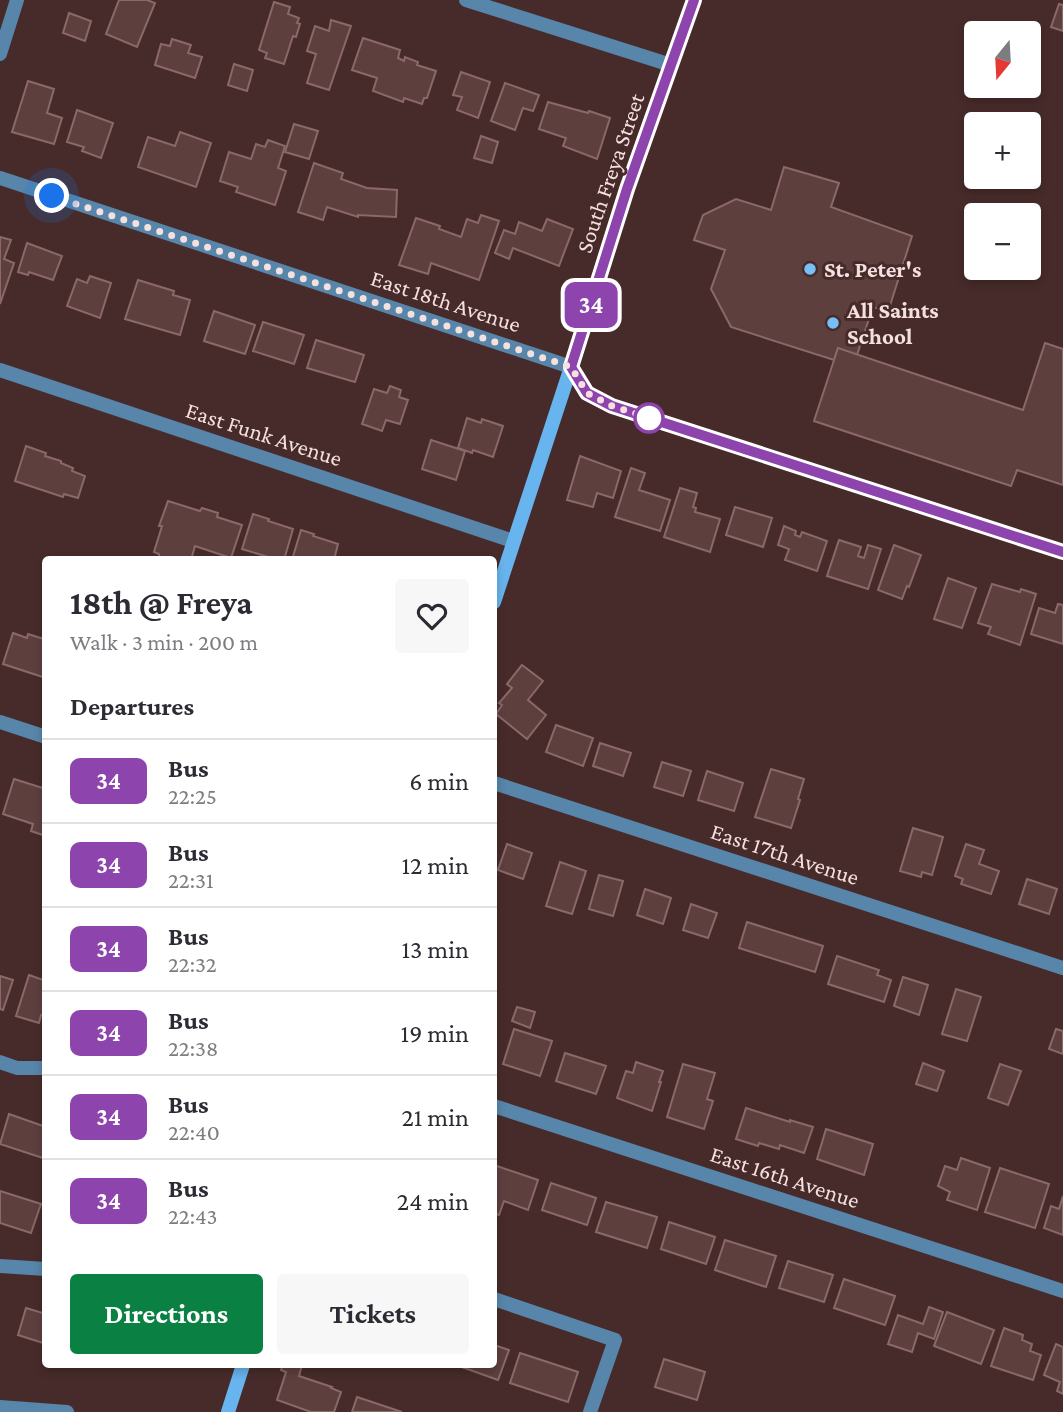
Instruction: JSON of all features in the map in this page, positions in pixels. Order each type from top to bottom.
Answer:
[{"type":"main road","name":"South Freya Street","points":[[497,592],[627,189],[694,0]]},
{"type":"main road","points":[[228,1412],[242,1368]]},
{"type":"street","points":[[0,54],[17,0]]},
{"type":"street","points":[[466,0],[671,65]]},
{"type":"street","name":"East 18th Avenue","points":[[0,178],[571,367]]},
{"type":"street","points":[[571,367],[587,393],[612,406],[1063,552]]},
{"type":"street","name":"East Funk Avenue","points":[[0,370],[513,541]]},
{"type":"street","points":[[0,722],[42,736]]},
{"type":"street","name":"East 17th Avenue","points":[[497,784],[1063,968]]},
{"type":"street","points":[[0,1062],[17,1068],[42,1069]]},
{"type":"street","name":"East 16th Avenue","points":[[497,1107],[1063,1291]]},
{"type":"street","points":[[0,1266],[42,1269]]},
{"type":"street","points":[[497,1300],[615,1340],[590,1412]]},
{"type":"street","points":[[0,1407],[67,1412]]},
{"type":"building","points":[[119,0],[147,0],[155,3],[137,47],[106,34]]},
{"type":"building","points":[[274,2],[290,7],[288,14],[299,18],[297,23],[300,24],[284,64],[265,58],[267,53],[259,50]]},
{"type":"building","points":[[1059,4],[1063,5],[1063,31],[1051,27]]},
{"type":"building","points":[[69,13],[91,21],[85,41],[63,33]]},
{"type":"building","points":[[331,20],[351,26],[329,90],[307,83],[316,54],[307,51],[315,26],[329,31]]},
{"type":"building","points":[[363,38],[400,50],[398,58],[404,61],[405,57],[418,62],[417,65],[436,71],[427,98],[424,98],[422,104],[404,98],[403,102],[373,91],[377,78],[352,70]]},
{"type":"building","points":[[172,39],[191,45],[188,53],[202,57],[195,78],[155,65],[161,44],[170,46]]},
{"type":"building","points":[[234,64],[253,70],[247,91],[228,85]]},
{"type":"building","points":[[461,72],[490,82],[478,118],[457,110],[462,97],[453,95]]},
{"type":"building","points":[[28,81],[54,89],[47,113],[62,118],[54,144],[12,132]]},
{"type":"building","points":[[505,83],[539,95],[533,111],[523,108],[515,130],[491,121]]},
{"type":"building","points":[[548,102],[610,118],[597,159],[563,146],[566,138],[539,129]]},
{"type":"building","points":[[77,110],[113,123],[101,158],[82,151],[84,147],[67,142]]},
{"type":"building","points":[[294,124],[318,131],[309,159],[285,152]]},
{"type":"building","points":[[180,132],[211,143],[196,187],[138,167],[148,137],[175,146]]},
{"type":"building","points":[[481,136],[498,142],[492,163],[474,158]]},
{"type":"building","points":[[268,140],[285,146],[278,168],[286,171],[275,205],[236,192],[238,187],[220,181],[229,152],[251,159],[256,144],[265,147]]},
{"type":"building","points":[[314,163],[343,173],[341,179],[367,188],[397,190],[396,217],[358,217],[327,207],[323,220],[298,212]]},
{"type":"building","name":"St. Peter's","points":[[784,167],[839,183],[831,207],[912,236],[888,312],[873,307],[857,355],[838,348],[834,360],[731,327],[711,289],[725,250],[694,240],[703,215],[736,199],[771,210]]},
{"type":"building","points":[[481,215],[499,221],[479,280],[431,263],[428,274],[399,265],[416,218],[461,237],[467,219],[478,223]]},
{"type":"building","points":[[547,219],[573,229],[559,266],[513,248],[509,259],[495,253],[504,230],[515,234],[519,222],[542,231]]},
{"type":"building","points":[[0,237],[11,240],[4,259],[14,263],[0,304]]},
{"type":"building","points":[[27,243],[62,256],[53,280],[29,272],[28,275],[18,272]]},
{"type":"building","points":[[90,276],[111,283],[100,318],[67,306],[77,279],[87,283]]},
{"type":"building","points":[[138,280],[174,291],[173,295],[190,300],[180,335],[125,319]]},
{"type":"building","points":[[214,311],[255,325],[245,354],[204,341]]},
{"type":"building","points":[[263,322],[304,335],[294,364],[253,351]]},
{"type":"building","points":[[316,340],[364,355],[355,382],[307,368]]},
{"type":"building","points":[[1045,343],[1063,349],[1063,485],[1017,470],[1011,486],[814,421],[838,348],[1023,410]]},
{"type":"building","points":[[390,386],[401,390],[399,397],[408,400],[400,424],[386,420],[382,431],[362,424],[374,389],[387,393]]},
{"type":"building","points":[[467,418],[481,423],[482,419],[503,426],[493,457],[458,448]]},
{"type":"building","points":[[431,440],[465,451],[456,480],[422,469]]},
{"type":"building","points":[[26,446],[46,453],[45,456],[61,461],[73,468],[72,471],[85,476],[78,498],[64,494],[63,497],[15,481]]},
{"type":"building","points":[[580,456],[621,471],[613,498],[597,493],[593,507],[567,500]]},
{"type":"building","points":[[631,468],[645,473],[639,490],[670,500],[660,531],[615,517]]},
{"type":"building","points":[[680,488],[697,493],[693,507],[696,508],[695,512],[720,519],[710,552],[664,537]]},
{"type":"building","points":[[168,501],[200,511],[202,508],[218,513],[217,517],[242,525],[232,556],[195,546],[192,556],[159,556],[154,552],[162,526],[159,526]]},
{"type":"building","points":[[735,507],[772,518],[763,547],[726,535]]},
{"type":"building","points":[[253,514],[293,529],[285,556],[265,556],[242,549]]},
{"type":"building","points":[[784,526],[796,531],[795,535],[800,537],[802,532],[827,541],[817,571],[785,560],[789,549],[778,545]]},
{"type":"building","points":[[301,530],[338,544],[335,556],[293,556]]},
{"type":"building","points":[[839,540],[861,547],[858,556],[864,558],[868,545],[881,549],[868,589],[827,576]]},
{"type":"building","points":[[894,545],[921,555],[902,599],[878,590]]},
{"type":"building","points":[[948,578],[976,588],[962,628],[934,619]]},
{"type":"building","points":[[992,584],[1036,594],[1020,645],[988,634],[991,627],[978,623]]},
{"type":"building","points":[[1058,604],[1063,605],[1063,644],[1031,634],[1039,608],[1055,613]]},
{"type":"building","points":[[13,633],[27,638],[28,634],[42,638],[42,677],[3,664]]},
{"type":"building","points":[[522,665],[543,681],[528,700],[546,715],[527,739],[497,715],[502,705],[499,703],[512,688],[507,684]]},
{"type":"building","points":[[556,725],[593,738],[583,766],[546,752]]},
{"type":"building","points":[[600,743],[631,753],[623,776],[593,766]]},
{"type":"building","points":[[662,762],[691,771],[683,796],[654,787]]},
{"type":"building","points":[[771,769],[804,779],[791,828],[755,817]]},
{"type":"building","points":[[707,771],[743,783],[734,811],[698,800]]},
{"type":"building","points":[[14,779],[42,788],[42,835],[31,831],[33,824],[3,814]]},
{"type":"building","points":[[913,828],[943,837],[932,875],[922,872],[921,877],[900,871]]},
{"type":"building","points":[[507,844],[532,853],[523,879],[498,870]]},
{"type":"building","points":[[966,844],[984,850],[979,864],[999,871],[991,894],[961,884],[963,879],[955,876]]},
{"type":"building","points":[[560,862],[586,871],[572,914],[546,906]]},
{"type":"building","points":[[599,875],[623,881],[613,916],[589,909]]},
{"type":"building","points":[[1027,879],[1057,889],[1049,914],[1019,904]]},
{"type":"building","points":[[645,889],[671,898],[663,924],[637,915]]},
{"type":"building","points":[[691,904],[717,913],[708,938],[683,930]]},
{"type":"building","points":[[747,922],[823,946],[815,972],[739,948]]},
{"type":"building","points":[[837,956],[879,970],[877,975],[891,980],[884,1002],[828,984]]},
{"type":"building","points":[[29,975],[42,980],[42,1015],[39,1023],[16,1016]]},
{"type":"building","points":[[0,976],[13,980],[3,1010],[0,1009]]},
{"type":"building","points":[[903,977],[928,985],[919,1015],[894,1006]]},
{"type":"building","points":[[956,989],[981,997],[967,1041],[942,1034]]},
{"type":"building","points":[[517,1007],[535,1012],[530,1028],[512,1021]]},
{"type":"building","points":[[514,1029],[552,1041],[540,1076],[503,1064]]},
{"type":"building","points":[[1056,1029],[1063,1031],[1063,1054],[1049,1049]]},
{"type":"building","points":[[565,1053],[606,1066],[596,1094],[556,1081]]},
{"type":"building","points":[[636,1062],[663,1071],[652,1111],[617,1098],[626,1071],[633,1073]]},
{"type":"building","points":[[923,1063],[944,1071],[937,1091],[916,1084]]},
{"type":"building","points":[[683,1064],[715,1073],[707,1099],[713,1101],[704,1129],[667,1117]]},
{"type":"building","points":[[1000,1064],[1021,1071],[1008,1105],[988,1098]]},
{"type":"building","points":[[746,1108],[813,1127],[804,1153],[780,1145],[779,1149],[736,1139]]},
{"type":"building","points":[[9,1114],[42,1126],[42,1158],[0,1144]]},
{"type":"building","points":[[826,1129],[873,1144],[864,1175],[817,1159]]},
{"type":"building","points":[[961,1158],[990,1168],[977,1210],[947,1200],[950,1192],[938,1186],[945,1166],[957,1170]]},
{"type":"building","points":[[497,1166],[538,1180],[528,1210],[504,1201],[499,1215]]},
{"type":"building","points":[[1000,1168],[1049,1184],[1035,1228],[985,1212]]},
{"type":"building","points":[[551,1183],[596,1198],[587,1225],[542,1210]]},
{"type":"building","points":[[0,1191],[41,1204],[31,1233],[0,1223]]},
{"type":"building","points":[[1063,1196],[1063,1235],[1044,1228],[1051,1206],[1059,1209]]},
{"type":"building","points":[[606,1202],[657,1217],[647,1248],[596,1232]]},
{"type":"building","points":[[669,1222],[715,1237],[706,1264],[661,1249]]},
{"type":"building","points":[[725,1240],[776,1256],[766,1287],[715,1270]]},
{"type":"building","points":[[788,1261],[833,1275],[824,1302],[779,1288]]},
{"type":"building","points":[[844,1279],[895,1296],[885,1325],[834,1308]]},
{"type":"building","points":[[929,1307],[943,1312],[934,1339],[918,1333],[912,1352],[888,1344],[898,1315],[923,1324]]},
{"type":"building","points":[[26,1308],[42,1313],[42,1343],[18,1335]]},
{"type":"building","points":[[947,1312],[994,1330],[981,1364],[934,1346]]},
{"type":"building","points":[[1004,1328],[1023,1335],[1022,1340],[1032,1344],[1030,1351],[1041,1355],[1033,1380],[991,1366]]},
{"type":"building","points":[[1056,1344],[1063,1347],[1063,1394],[1057,1391],[1060,1382],[1044,1375]]},
{"type":"building","points":[[497,1346],[509,1350],[498,1380],[464,1368],[497,1368]]},
{"type":"building","points":[[520,1353],[578,1372],[568,1402],[510,1383]]},
{"type":"building","points":[[664,1359],[705,1372],[697,1400],[655,1387]]},
{"type":"building","points":[[301,1368],[299,1376],[341,1392],[334,1412],[311,1412],[277,1400],[286,1372],[281,1370]]},
{"type":"building","points":[[357,1397],[402,1412],[352,1412]]},
{"type":"bus line","name":"34","points":[[694,0],[627,189],[571,367],[587,393],[612,406],[1063,552]]},
{"type":"place","name":"St. Peter's","points":[[810,269]]},
{"type":"place","name":"All Saints School","points":[[833,323]]},
{"type":"route","points":[[52,196],[571,367],[587,393],[612,406],[653,419],[649,418]]}]
